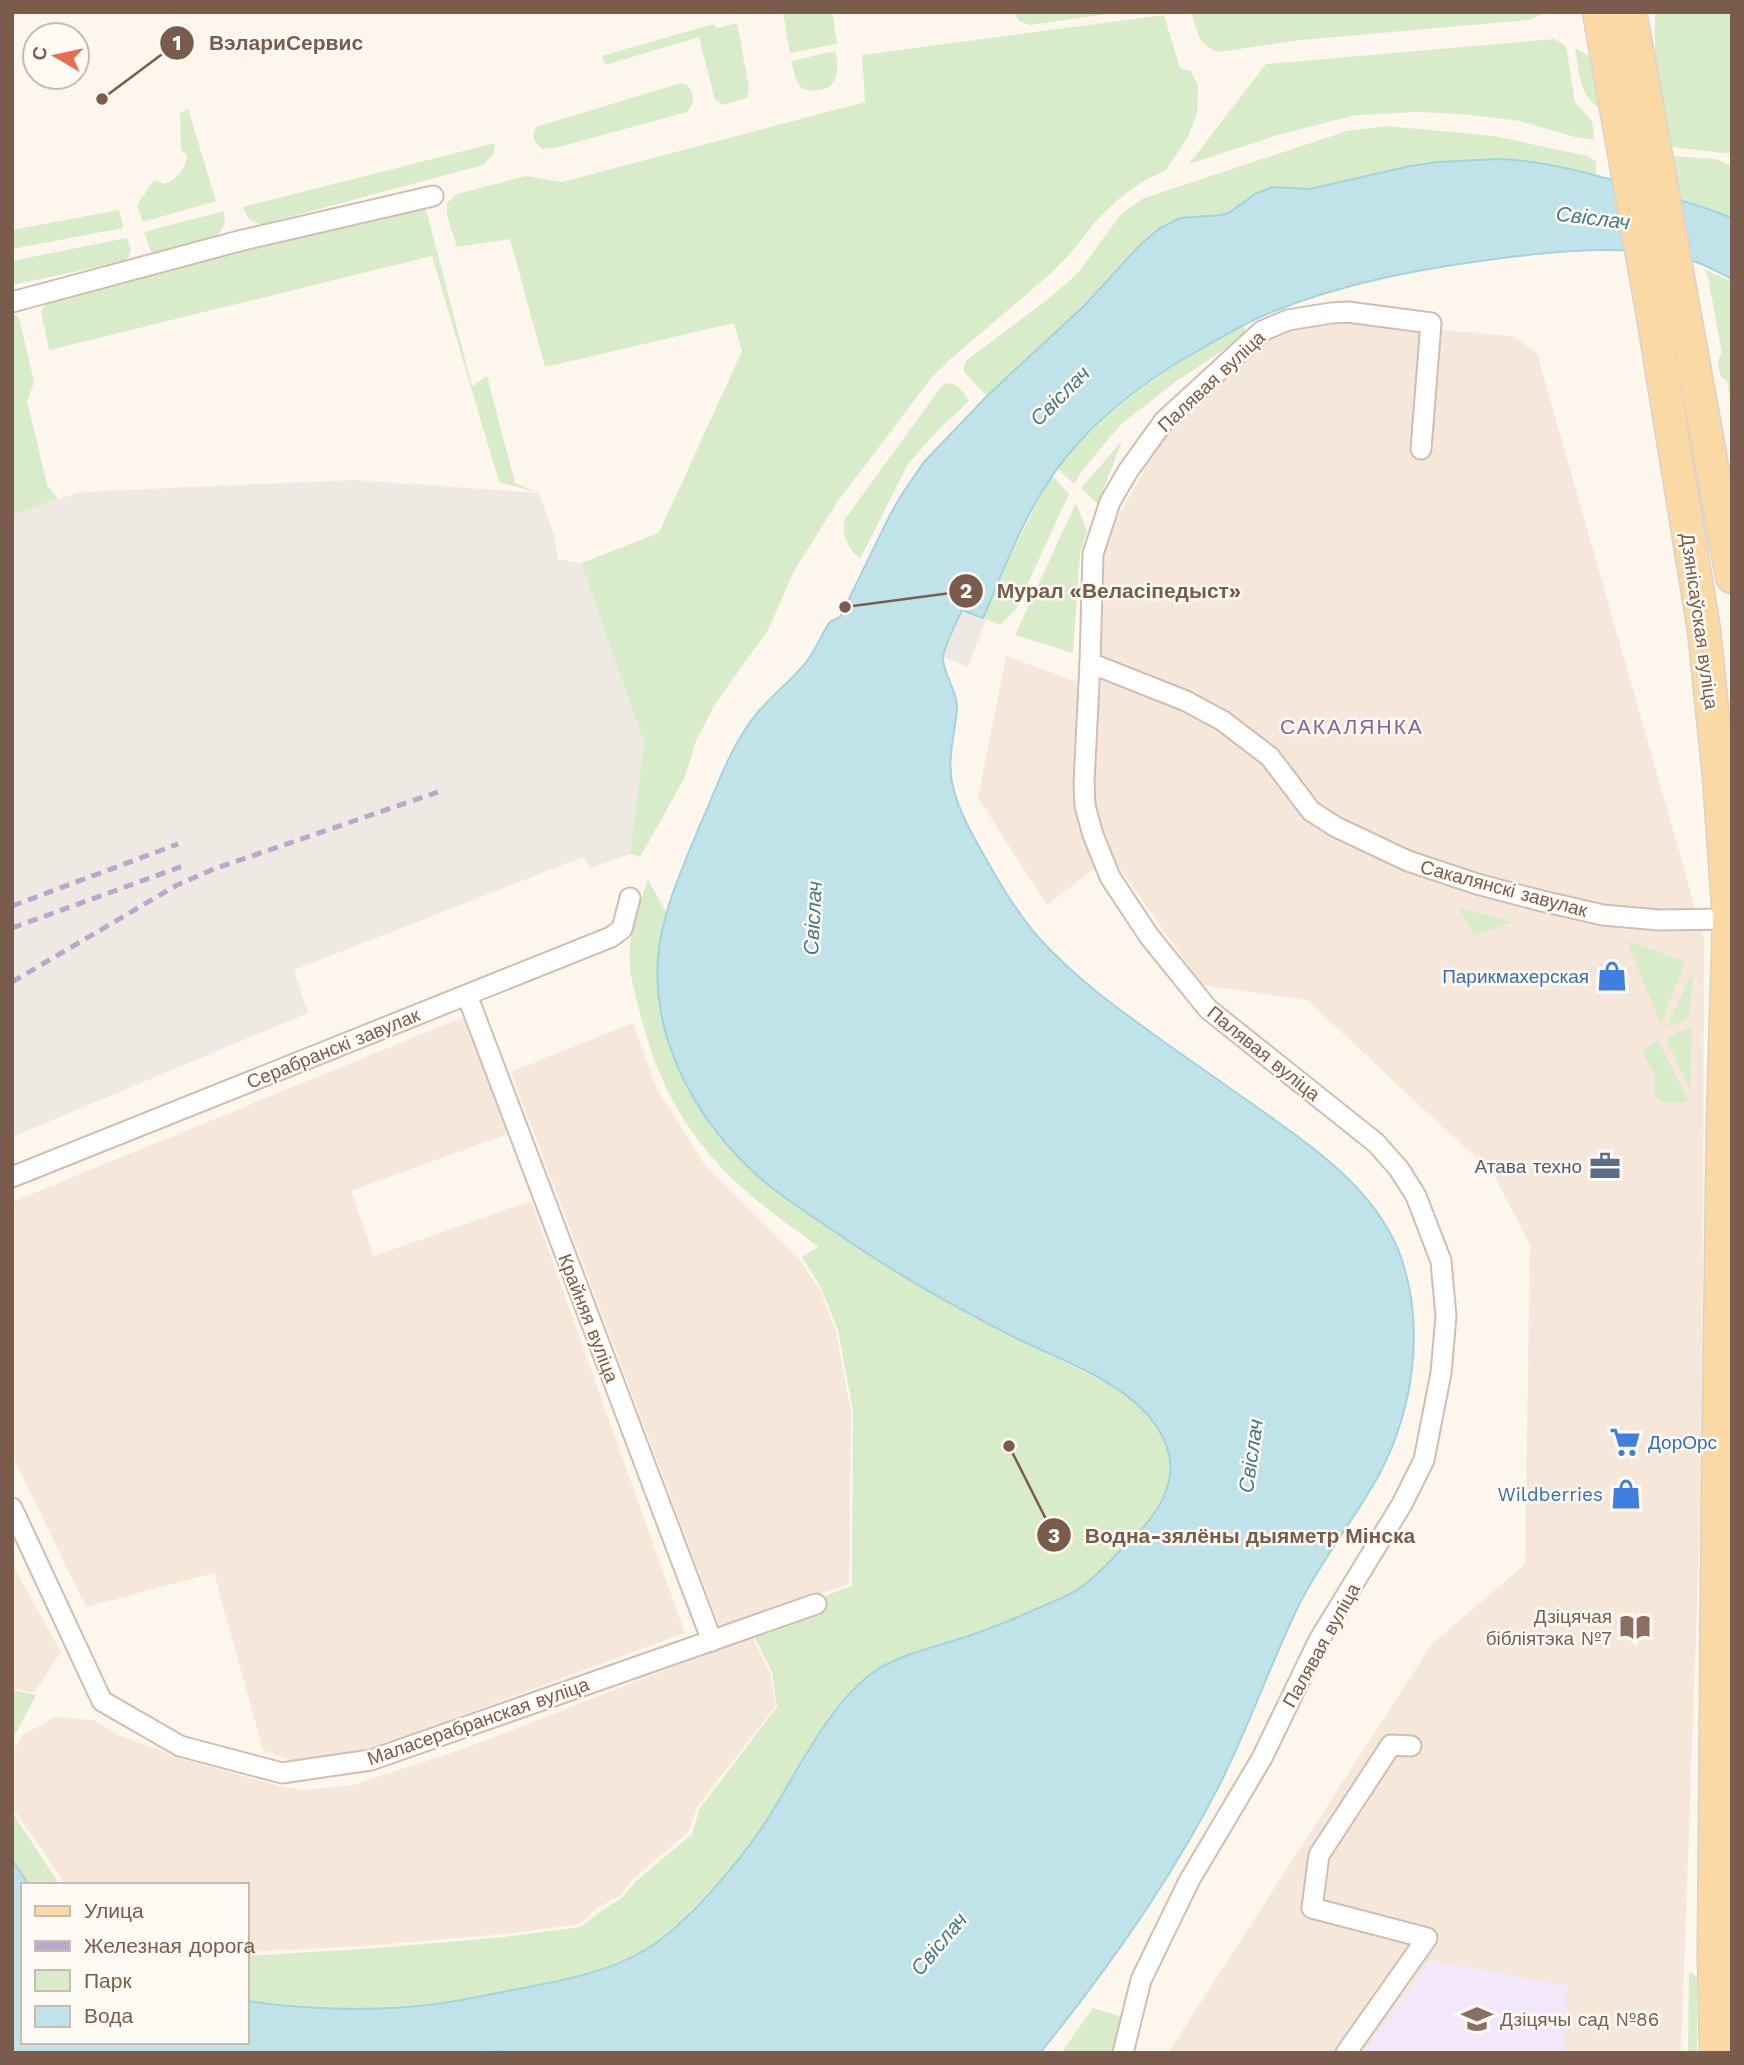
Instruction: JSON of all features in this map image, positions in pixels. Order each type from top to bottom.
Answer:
[{"type":"main road","name":"Дзянісаўская вуліца","points":[[1599,12],[1617,119],[1668,313],[1732,577]]},
{"type":"main road","name":"Дзянісаўская вуліца","points":[[1630,12],[1648,113],[1719,776],[1729,919],[1726,1397],[1714,1957],[1716,2053]]},
{"type":"street","points":[[12,302],[239,241],[433,196]]},
{"type":"street","name":"Палявая вуліца","points":[[1123,2053],[1141,1980],[1189,1881],[1262,1758],[1319,1640],[1402,1504],[1424,1460],[1441,1373],[1446,1316],[1441,1261],[1416,1196],[1399,1169],[1376,1143],[1208,1009],[1149,936],[1110,877],[1085,806],[1093,554],[1110,502],[1128,471],[1164,421],[1262,331],[1287,320],[1331,313],[1356,313],[1431,323],[1421,449]]},
{"type":"street","name":"Сакалянскі завулак","points":[[1090,663],[1186,702],[1223,721],[1270,757],[1311,811],[1336,827],[1408,861],[1477,884],[1603,915],[1659,920],[1729,919]]},
{"type":"street","name":"Серабранскі завулак","points":[[12,1177],[611,937],[622,929],[630,898]]},
{"type":"street","name":"Крайняя вуліца","points":[[467,995],[712,1641]]},
{"type":"street","name":"Маласерабранская вуліца","points":[[12,1508],[102,1701],[180,1746],[282,1773],[371,1760],[816,1604]]},
{"type":"street","points":[[1346,2053],[1427,1938],[1312,1908],[1319,1854],[1391,1745],[1411,1746]]},
{"type":"shaded area","points":[[1347,322],[1513,336],[1537,353],[1704,939],[1702,1466],[1681,2053],[1168,2053],[1431,1645],[1525,1564],[1530,1245],[1494,1175],[1307,1000],[1202,985],[1111,856],[1047,905],[978,798],[1006,656],[1082,684],[1100,602],[1107,536],[1167,430],[1277,329]]},
{"type":"shaded area","points":[[354,480],[539,493],[554,534],[558,559],[581,563],[644,743],[630,854],[590,868],[583,857],[294,970],[308,1013],[12,1137],[12,515],[79,492]]},
{"type":"shaded area","points":[[962,610],[986,620],[968,667],[943,657]]},
{"type":"shaded area","points":[[466,1016],[507,1134],[351,1191],[374,1256],[531,1201],[685,1633],[379,1746],[296,1762],[263,1750],[214,1573],[86,1607],[12,1455],[12,1202]]},
{"type":"shaded area","points":[[633,1023],[657,1089],[705,1165],[798,1258],[820,1290],[836,1331],[851,1412],[849,1584],[720,1628],[511,1072]]},
{"type":"shaded area","points":[[12,1564],[61,1652],[34,1693],[12,1688]]},
{"type":"shaded area","points":[[752,1636],[770,1673],[776,1706],[697,1807],[689,1832],[632,1880],[621,1895],[597,1908],[580,1924],[378,1945],[248,1952],[248,1883],[65,1883],[12,1807],[12,1753],[23,1735],[55,1717],[94,1720],[118,1735],[183,1759],[303,1790],[352,1785],[463,1749]]},
{"type":"shaded area","name":"Дзіцячы сад №86","points":[[1430,1960],[1567,1986],[1565,2053],[1363,2053]]},
{"type":"green space","points":[[783,12],[832,12],[837,44],[790,53]]},
{"type":"green space","points":[[1013,12],[1122,12],[1030,25],[1019,21]]},
{"type":"green space","points":[[1191,12],[1547,12],[1530,20],[1301,40],[1220,52],[1203,42]]},
{"type":"green space","points":[[1655,12],[1732,12],[1732,154],[1672,147],[1655,60]]},
{"type":"green space","points":[[1164,15],[1180,68],[1191,71],[1198,86],[1197,113],[1188,137],[1166,170],[1121,197],[1049,275],[932,377],[838,501],[794,571],[768,630],[715,704],[696,741],[684,779],[640,857],[630,854],[644,743],[581,563],[659,533],[742,351],[734,323],[545,367],[510,239],[457,247],[447,215],[447,203],[457,194],[526,176],[562,182],[865,102],[862,55]]},
{"type":"green space","points":[[737,23],[749,88],[747,98],[723,105],[715,100],[699,37],[605,65],[602,56],[713,24],[717,28]]},
{"type":"green space","points":[[1554,39],[1566,46],[1575,102],[1592,121],[1594,140],[1520,121],[1462,114],[1417,112],[1356,115],[1281,134],[1189,164],[1266,64]]},
{"type":"green space","points":[[1575,48],[1589,56],[1599,107],[1587,96],[1584,89]]},
{"type":"green space","points":[[835,51],[837,70],[833,83],[821,90],[802,89],[791,61]]},
{"type":"green space","points":[[681,83],[687,85],[693,95],[692,105],[687,112],[555,148],[542,149],[534,139],[536,127]]},
{"type":"green space","points":[[188,109],[216,201],[143,222],[137,205],[154,180],[165,184],[177,176],[184,165],[187,155],[181,150],[180,113]]},
{"type":"green space","points":[[1387,126],[1494,136],[1588,156],[1596,162],[1596,175],[1535,162],[1498,159],[1410,166],[1310,189],[1264,189],[1239,207],[1221,215],[1180,218],[1149,237],[1085,306],[987,396],[964,372],[967,360],[1078,273],[1121,214],[1144,198],[1347,131]]},
{"type":"green space","points":[[495,143],[494,153],[483,165],[263,224],[250,219],[243,207]]},
{"type":"green space","points":[[1673,156],[1715,159],[1732,166],[1732,218],[1682,200]]},
{"type":"green space","points":[[414,206],[423,206],[427,213],[472,386],[487,376],[515,483],[539,493],[499,482],[432,256],[49,350],[41,312],[47,302]]},
{"type":"green space","points":[[119,210],[123,228],[12,249],[12,230]]},
{"type":"green space","points":[[224,211],[224,225],[215,237],[151,252],[144,232]]},
{"type":"green space","points":[[127,238],[131,251],[128,258],[121,262],[12,285],[12,261]]},
{"type":"green space","points":[[1704,269],[1732,282],[1732,410],[1727,381],[1721,377],[1719,368],[1722,353],[1708,277]]},
{"type":"green space","points":[[12,313],[19,318],[34,382],[27,401],[47,485],[58,499],[12,515]]},
{"type":"green space","points":[[1243,325],[1248,334],[1178,380],[1120,425],[1074,484],[1057,468],[1077,445],[1120,405],[1191,355]]},
{"type":"green space","points":[[947,383],[960,389],[969,401],[937,431],[908,464],[860,559],[846,541],[845,519],[941,387]]},
{"type":"green space","points":[[1122,441],[1098,504],[1081,488]]},
{"type":"green space","points":[[1052,476],[1069,494],[1016,609],[1000,625],[983,618],[1033,511]]},
{"type":"green space","points":[[1076,503],[1087,531],[1080,554],[1073,653],[1015,635]]},
{"type":"green space","points":[[648,879],[667,914],[658,957],[658,978],[664,1026],[679,1070],[688,1090],[714,1129],[746,1165],[766,1183],[888,1267],[973,1317],[1121,1390],[1137,1402],[1151,1418],[1169,1455],[1170,1473],[1166,1490],[1147,1524],[1085,1585],[1069,1595],[1008,1622],[900,1658],[868,1676],[842,1703],[802,1759],[767,1820],[727,1873],[681,1921],[644,1951],[596,1971],[568,1979],[446,2003],[323,2008],[248,2001],[248,1956],[505,1937],[581,1927],[623,1897],[634,1883],[692,1834],[700,1808],[777,1707],[772,1672],[754,1636],[819,1598],[852,1586],[853,1411],[838,1330],[821,1288],[802,1257],[818,1247],[757,1201],[718,1164],[686,1124],[674,1102],[653,1057],[633,983],[630,946]]},
{"type":"green space","points":[[1459,908],[1513,922],[1474,936]]},
{"type":"green space","points":[[1626,940],[1685,962],[1661,1024]]},
{"type":"green space","points":[[1693,971],[1689,1018],[1667,1027]]},
{"type":"green space","points":[[1692,1026],[1690,1089],[1690,1090],[1666,1038]]},
{"type":"green space","points":[[1658,1040],[1688,1101],[1666,1103],[1656,1098],[1656,1077],[1642,1052]]},
{"type":"green space","points":[[12,1690],[36,1695],[12,1740]]},
{"type":"green space","points":[[12,1812],[59,1883],[28,1883],[12,1860]]},
{"type":"green space","points":[[1689,1971],[1697,1977],[1697,2053],[1688,2053]]},
{"type":"green space","points":[[1093,2008],[1126,2018],[1114,2053],[1061,2053]]},
{"type":"water","name":"Свіслач","points":[[1498,159],[1552,165],[1675,198],[1732,218],[1732,279],[1693,261],[1647,252],[1599,250],[1550,253],[1473,262],[1357,284],[1300,301],[1250,322],[1158,375],[1117,407],[1079,442],[1035,503],[983,618],[962,610],[944,654],[944,665],[957,703],[950,767],[956,796],[976,842],[1017,910],[1053,953],[1097,992],[1288,1129],[1347,1177],[1379,1215],[1392,1237],[1402,1260],[1413,1314],[1414,1341],[1408,1396],[1401,1423],[1380,1473],[1298,1607],[1231,1762],[1181,1855],[1114,1956],[1065,2021],[1040,2053],[12,2053],[12,1860],[28,1883],[21,1883],[21,2044],[248,2044],[248,2001],[345,2009],[419,2006],[463,2000],[570,1978],[631,1958],[679,1924],[730,1870],[770,1815],[832,1715],[863,1680],[898,1659],[989,1629],[1074,1592],[1097,1574],[1149,1520],[1167,1489],[1169,1455],[1161,1433],[1147,1414],[1129,1397],[1108,1383],[972,1315],[882,1263],[779,1193],[756,1175],[726,1144],[692,1096],[669,1043],[661,1015],[658,986],[660,940],[674,890],[687,857],[725,766],[748,724],[809,658],[830,622],[840,617],[891,513],[924,462],[987,396],[1085,305],[1139,246],[1160,228],[1180,218],[1230,212],[1255,194],[1272,187],[1310,189],[1438,162]]},
{"type":"railway","points":[[12,982],[177,885],[214,869],[438,792]]},
{"type":"railway","points":[[12,906],[178,844]]},
{"type":"railway","points":[[12,928],[183,866]]},
{"type":"place","name":"ВэлариСервис","points":[[102,99]]},
{"type":"place","name":"Мурал «Веласіпедыст»","points":[[845,607]]},
{"type":"place","name":"Парикмахерская","points":[[1612,976]]},
{"type":"place","name":"Атава техно","points":[[1605,1166]]},
{"type":"place","name":"ДорОрс","points":[[1625,1442]]},
{"type":"place","name":"Водна-зялёны дыяметр Мінска","points":[[1009,1446]]},
{"type":"place","name":"Wildberries","points":[[1626,1494]]},
{"type":"place","name":"Дзіцячая бібліятэка №7","points":[[1635,1627]]},
{"type":"place","name":"Дзіцячы сад №86","points":[[1477,2019]]},
{"type":"district","name":"САКАЛЯНКА","points":[[1352,727]]}]
